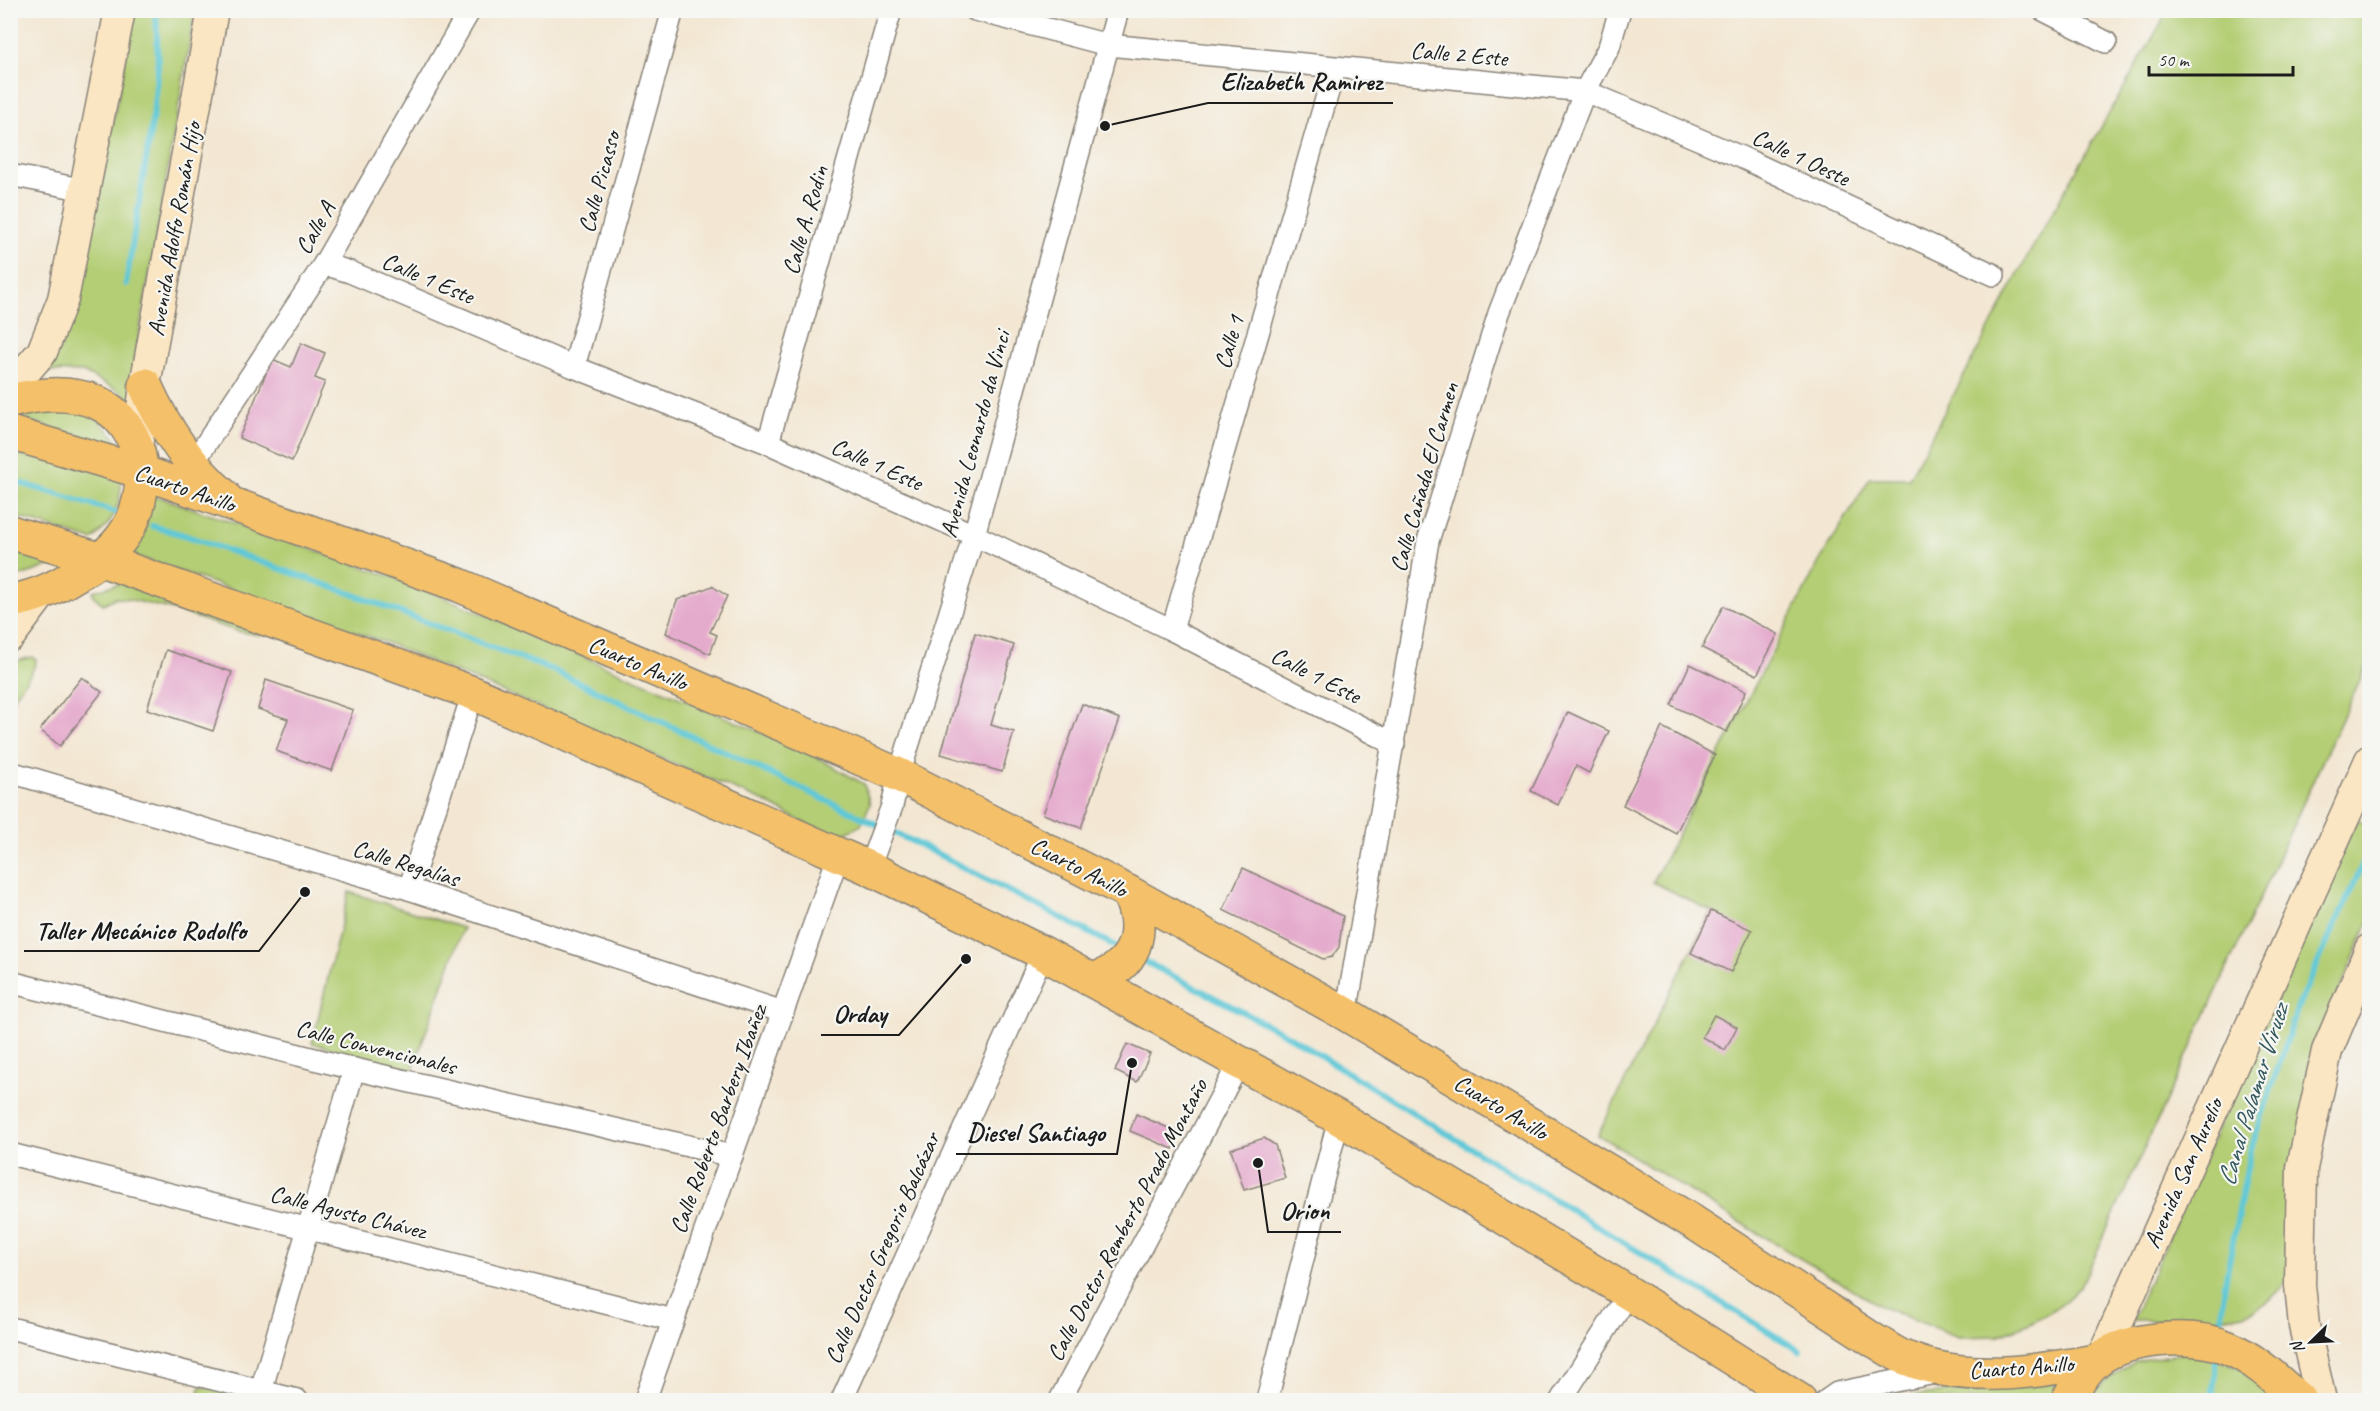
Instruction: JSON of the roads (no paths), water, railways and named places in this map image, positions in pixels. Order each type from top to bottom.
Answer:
[{"type":"highway","points":[[145,385],[158,414],[180,450],[192,465],[234,505]]},
{"type":"highway","points":[[10,401],[37,396],[61,395],[97,403],[107,409],[125,426],[140,460],[141,496],[134,518],[123,536],[99,559],[67,580],[43,592],[10,601]]},
{"type":"highway","name":"Cuarto Anillo","points":[[10,433],[140,460],[234,505],[459,585],[896,790],[1128,892],[1346,1014],[1693,1222],[1906,1359],[1946,1371],[2046,1370],[2099,1359],[2146,1342],[2192,1340],[2224,1346],[2265,1370],[2299,1401]]},
{"type":"highway","points":[[10,532],[99,559],[473,693],[839,854],[874,855],[1043,953],[1339,1118],[1629,1293],[1799,1401]]},
{"type":"highway","points":[[1128,892],[1136,914],[1137,950],[1133,979],[1134,994],[1140,1007]]},
{"type":"highway","points":[[1092,980],[1118,969],[1137,950],[1151,931],[1161,922],[1173,917]]},
{"type":"highway","points":[[2068,1401],[2077,1383],[2099,1359]]},
{"type":"main road","points":[[10,388],[42,352],[63,299],[120,10]]},
{"type":"main road","name":"Avenida Adolfo Román Hijo","points":[[140,460],[145,385],[213,10]]},
{"type":"main road","points":[[10,636],[43,592]]},
{"type":"main road","name":"Avenida San Aurelio","points":[[2099,1359],[2370,760]]},
{"type":"main road","points":[[2320,1401],[2309,1356],[2300,1285],[2302,1168],[2327,1051],[2370,949]]},
{"type":"street","name":"Calle A","points":[[192,465],[324,264],[470,10]]},
{"type":"street","name":"Calle Picasso","points":[[574,367],[673,10]]},
{"type":"street","name":"Calle A. Rodin","points":[[768,442],[891,10]]},
{"type":"street","name":"Calle 2 Este","points":[[975,10],[1107,45],[1585,91]]},
{"type":"street","name":"Avenida Leonardo da Vinci","points":[[874,855],[974,535],[1118,10]]},
{"type":"street","name":"Calle Cañada El Carmen","points":[[1346,1014],[1428,541],[1499,313],[1585,91],[1609,47],[1620,10]]},
{"type":"street","points":[[2043,10],[2106,42]]},
{"type":"street","name":"Calle 1","points":[[1172,630],[1335,68]]},
{"type":"street","name":"Calle 1 Oeste","points":[[1585,91],[1743,158],[1994,275]]},
{"type":"street","points":[[10,175],[85,190]]},
{"type":"street","name":"Calle 1 Este","points":[[324,264],[350,272],[574,367],[768,442],[974,535],[1172,630],[1394,744]]},
{"type":"street","points":[[409,889],[473,693]]},
{"type":"street","name":"Calle Regalías","points":[[10,772],[409,889],[783,1012]]},
{"type":"street","name":"Calle Roberto Barbery Ibañez","points":[[645,1401],[839,854]]},
{"type":"street","name":"Calle Doctor Gregorio Balcázar","points":[[842,1401],[1043,953]]},
{"type":"street","name":"Calle Convencionales","points":[[10,982],[354,1070],[732,1156]]},
{"type":"street","name":"Calle Doctor Remberto Prado Montaño","points":[[1060,1401],[1239,1063]]},
{"type":"street","points":[[261,1391],[354,1070]]},
{"type":"street","points":[[1267,1401],[1339,1118]]},
{"type":"street","name":"Calle Agusto Chávez","points":[[10,1154],[674,1320]]},
{"type":"street","points":[[1561,1401],[1629,1293]]},
{"type":"street","points":[[10,1328],[297,1401]]},
{"type":"street","points":[[1827,1401],[1837,1393],[1946,1371]]},
{"type":"waterway","points":[[126,284],[153,116],[158,66],[156,10]]},
{"type":"waterway","points":[[10,480],[119,513]]},
{"type":"waterway","points":[[152,526],[352,594],[555,671],[920,845],[1121,949]]},
{"type":"waterway","name":"Canal Palamar Viruez","points":[[2219,1334],[2225,1283],[2250,1152],[2299,1004],[2370,849]]},
{"type":"waterway","points":[[1138,958],[1287,1035],[1800,1351]]},
{"type":"waterway","name":"Canal Palamar Viruez","points":[[2212,1400],[2217,1353]]},
{"type":"place","name":"Elizabeth Ramirez","points":[[1105,126]]},
{"type":"place","name":"Taller Mecánico Rodolfo","points":[[305,892]]},
{"type":"place","name":"Orday","points":[[966,959]]},
{"type":"place","name":"Diesel Santiago","points":[[1132,1063]]},
{"type":"place","name":"Orion","points":[[1258,1163]]}]
